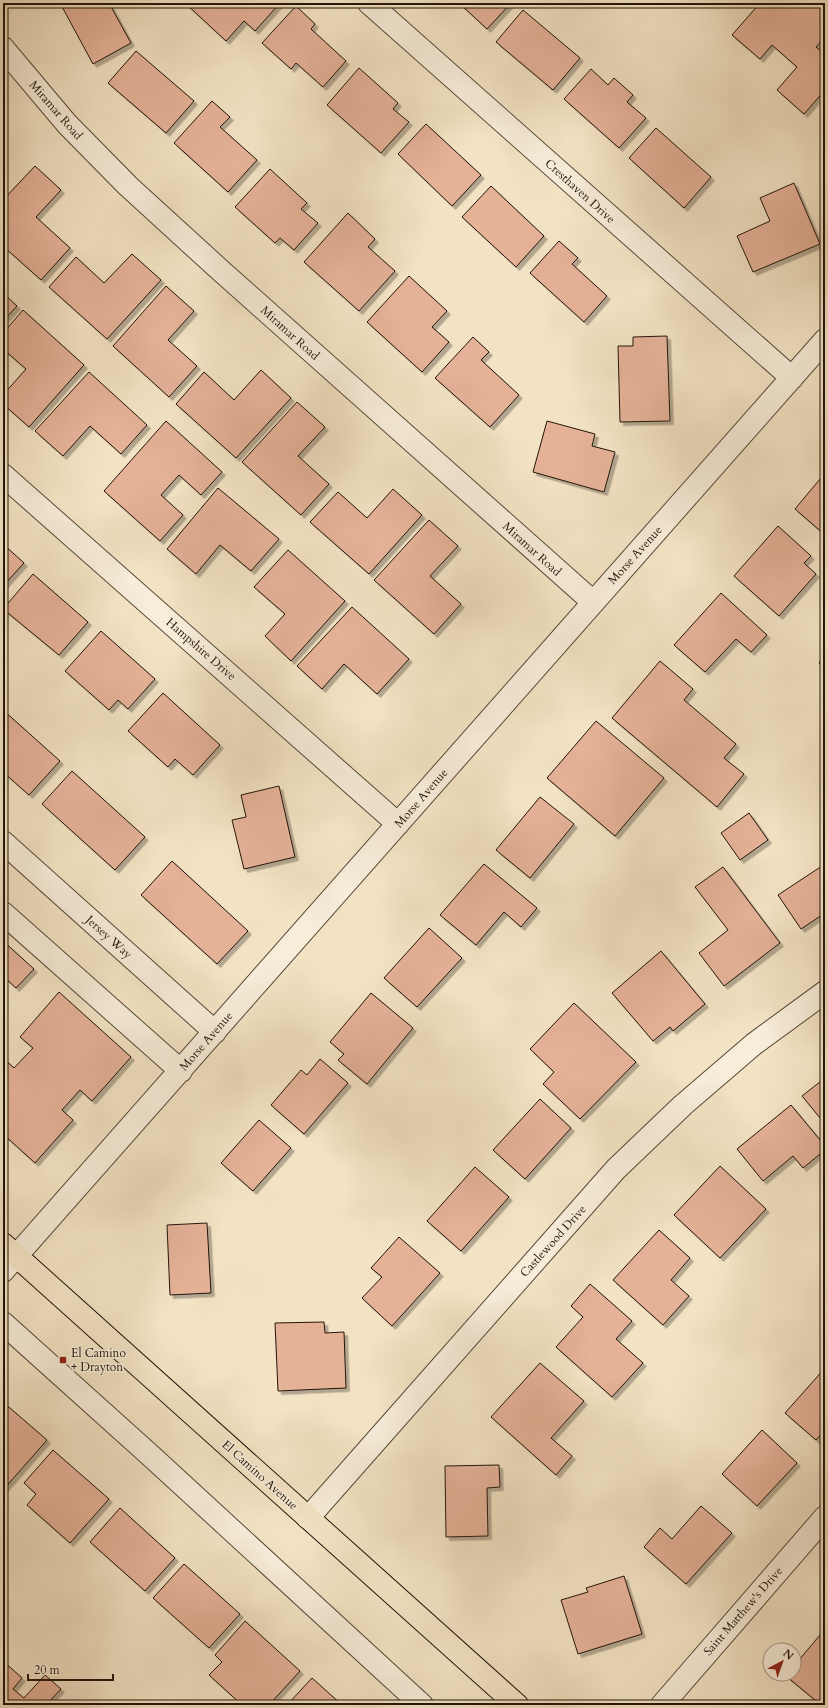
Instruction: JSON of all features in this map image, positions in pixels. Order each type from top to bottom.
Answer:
[{"type":"main road","name":"El Camino Avenue","points":[[7,1257],[308,1518],[517,1705]]},
{"type":"street","name":"Cresthaven Drive","points":[[369,3],[792,378]]},
{"type":"street","name":"Miramar Road","points":[[3,48],[67,124],[128,186],[593,602]]},
{"type":"street","name":"Morse Avenue","points":[[7,1257],[181,1071],[825,340]]},
{"type":"street","name":"Hampshire Drive","points":[[3,475],[398,824]]},
{"type":"street","name":"Jersey Way","points":[[3,842],[215,1032]]},
{"type":"street","points":[[3,913],[181,1071]]},
{"type":"street","name":"Castlewood Drive","points":[[308,1518],[616,1169],[683,1105],[754,1044],[825,992]]},
{"type":"street","points":[[3,1323],[151,1456],[422,1705]]},
{"type":"street","name":"Saint Matthew's Drive","points":[[662,1705],[825,1517]]},
{"type":"building","points":[[60,3],[109,3],[131,43],[93,64]]},
{"type":"building","points":[[185,3],[280,3],[255,31],[244,21],[226,41]]},
{"type":"building","points":[[459,3],[511,3],[487,29]]},
{"type":"building","points":[[760,3],[825,3],[825,37],[816,47],[825,54],[825,90],[804,114],[777,90],[797,67],[772,45],[760,59],[732,35]]},
{"type":"building","points":[[296,6],[315,24],[311,29],[346,61],[323,87],[296,63],[291,69],[262,43]]},
{"type":"building","points":[[523,10],[580,58],[553,90],[496,42]]},
{"type":"building","points":[[136,51],[194,101],[166,133],[108,83]]},
{"type":"building","points":[[359,68],[398,103],[393,109],[409,122],[381,153],[327,105]]},
{"type":"building","points":[[591,69],[608,85],[614,78],[633,95],[627,102],[646,118],[619,148],[564,99]]},
{"type":"building","points":[[212,101],[230,117],[220,127],[257,160],[228,192],[174,143]]},
{"type":"building","points":[[426,124],[481,175],[452,206],[398,154]]},
{"type":"building","points":[[656,128],[711,177],[684,208],[629,158]]},
{"type":"building","points":[[35,166],[61,190],[36,217],[70,248],[41,280],[3,246],[3,200]]},
{"type":"building","points":[[270,169],[307,203],[301,209],[318,223],[294,250],[280,238],[275,243],[235,207]]},
{"type":"building","points":[[794,183],[820,244],[753,272],[737,236],[770,221],[760,198]]},
{"type":"building","points":[[491,186],[544,236],[516,267],[462,217]]},
{"type":"building","points":[[348,213],[375,239],[368,247],[395,271],[359,311],[304,262]]},
{"type":"building","points":[[559,241],[578,258],[572,264],[607,296],[584,322],[530,273]]},
{"type":"building","points":[[132,254],[161,280],[107,339],[49,287],[76,257],[104,283]]},
{"type":"building","points":[[409,276],[447,311],[432,327],[449,342],[422,372],[367,322]]},
{"type":"building","points":[[166,286],[194,311],[168,340],[197,366],[169,397],[113,346]]},
{"type":"building","points":[[3,293],[17,306],[3,321]]},
{"type":"building","points":[[23,310],[84,365],[29,427],[3,404],[3,395],[26,369],[3,349],[3,333]]},
{"type":"building","points":[[667,336],[670,421],[620,422],[618,346],[633,346],[633,337]]},
{"type":"building","points":[[473,337],[489,352],[481,360],[519,395],[490,427],[435,378]]},
{"type":"building","points":[[261,370],[291,398],[236,458],[176,404],[204,372],[234,400]]},
{"type":"building","points":[[89,372],[147,425],[121,454],[90,426],[63,456],[35,431]]},
{"type":"building","points":[[297,402],[325,427],[298,456],[329,484],[301,515],[242,462]]},
{"type":"building","points":[[166,421],[222,472],[201,495],[179,475],[161,495],[183,515],[160,541],[104,491]]},
{"type":"building","points":[[547,421],[595,434],[592,446],[615,452],[604,492],[533,472]]},
{"type":"building","points":[[825,473],[825,535],[795,509]]},
{"type":"building","points":[[218,488],[279,539],[251,571],[220,545],[196,574],[167,549]]},
{"type":"building","points":[[393,489],[422,515],[369,574],[310,522],[338,492],[367,518]]},
{"type":"building","points":[[429,520],[458,546],[430,576],[461,604],[434,634],[374,580]]},
{"type":"building","points":[[778,526],[811,556],[804,563],[816,574],[779,616],[734,576]]},
{"type":"building","points":[[3,544],[24,563],[3,586]]},
{"type":"building","points":[[288,550],[345,601],[291,661],[265,636],[285,614],[254,587]]},
{"type":"building","points":[[33,574],[88,622],[59,655],[3,609]]},
{"type":"building","points":[[721,593],[767,635],[751,652],[736,639],[705,672],[674,645]]},
{"type":"building","points":[[352,607],[409,659],[377,694],[344,664],[322,689],[297,666]]},
{"type":"building","points":[[101,631],[155,679],[128,709],[118,700],[109,710],[65,671]]},
{"type":"building","points":[[825,656],[825,668],[819,663]]},
{"type":"building","points":[[660,661],[693,689],[684,700],[736,744],[724,758],[744,774],[717,807],[612,718]]},
{"type":"building","points":[[163,693],[220,745],[193,775],[175,759],[168,767],[128,731]]},
{"type":"building","points":[[3,710],[60,761],[29,795],[3,772]]},
{"type":"building","points":[[596,721],[664,778],[615,836],[547,778]]},
{"type":"building","points":[[72,771],[145,837],[115,870],[42,804]]},
{"type":"building","points":[[279,786],[295,857],[244,869],[232,820],[246,817],[241,795]]},
{"type":"building","points":[[540,797],[574,824],[530,878],[496,850]]},
{"type":"building","points":[[749,813],[768,840],[740,860],[721,833]]},
{"type":"building","points":[[172,861],[248,931],[217,964],[141,895]]},
{"type":"building","points":[[484,864],[537,908],[521,927],[504,912],[476,945],[440,915]]},
{"type":"building","points":[[825,864],[825,913],[801,929],[778,895]]},
{"type":"building","points":[[723,867],[780,943],[724,986],[699,953],[728,930],[695,887]]},
{"type":"building","points":[[429,928],[462,958],[417,1007],[384,978]]},
{"type":"building","points":[[3,941],[34,969],[16,988],[3,976]]},
{"type":"building","points":[[661,951],[705,1004],[673,1031],[670,1027],[653,1041],[612,993]]},
{"type":"building","points":[[59,992],[131,1057],[92,1101],[80,1090],[62,1110],[73,1120],[35,1163],[3,1134],[3,1058],[14,1068],[33,1048],[20,1037]]},
{"type":"building","points":[[371,993],[413,1028],[367,1084],[338,1060],[344,1054],[330,1042]]},
{"type":"building","points":[[574,1003],[636,1062],[580,1119],[543,1084],[554,1072],[530,1049]]},
{"type":"building","points":[[320,1059],[348,1083],[304,1134],[271,1105],[301,1070],[307,1075]]},
{"type":"building","points":[[825,1078],[825,1124],[802,1096]]},
{"type":"building","points":[[540,1099],[571,1128],[525,1179],[493,1150]]},
{"type":"building","points":[[791,1105],[825,1146],[825,1150],[803,1168],[793,1156],[763,1181],[737,1149]]},
{"type":"building","points":[[259,1120],[291,1148],[253,1191],[221,1163]]},
{"type":"building","points":[[720,1166],[766,1209],[720,1258],[674,1215]]},
{"type":"building","points":[[475,1167],[509,1197],[461,1251],[427,1221]]},
{"type":"building","points":[[207,1223],[211,1293],[170,1295],[167,1225]]},
{"type":"building","points":[[659,1230],[690,1258],[671,1280],[689,1296],[663,1325],[613,1280]]},
{"type":"building","points":[[399,1237],[440,1273],[392,1326],[362,1298],[382,1277],[371,1268]]},
{"type":"building","points":[[590,1284],[632,1321],[616,1339],[643,1363],[612,1397],[556,1347],[583,1317],[571,1306]]},
{"type":"building","points":[[324,1322],[325,1333],[344,1332],[346,1388],[278,1391],[275,1323]]},
{"type":"building","points":[[540,1363],[584,1401],[551,1438],[572,1456],[556,1475],[491,1417]]},
{"type":"building","points":[[825,1368],[825,1430],[816,1440],[785,1413]]},
{"type":"building","points":[[3,1402],[47,1440],[3,1490]]},
{"type":"building","points":[[762,1430],[797,1463],[757,1506],[722,1474]]},
{"type":"building","points":[[53,1450],[109,1499],[70,1543],[27,1505],[36,1494],[24,1483]]},
{"type":"building","points":[[499,1465],[500,1487],[487,1488],[488,1536],[446,1537],[445,1466]]},
{"type":"building","points":[[701,1506],[732,1533],[686,1584],[644,1547],[660,1528],[672,1539]]},
{"type":"building","points":[[120,1508],[175,1558],[145,1591],[90,1542]]},
{"type":"building","points":[[184,1564],[240,1614],[209,1648],[153,1598]]},
{"type":"building","points":[[624,1576],[642,1634],[578,1654],[561,1600],[588,1592],[586,1588]]},
{"type":"building","points":[[245,1621],[300,1671],[269,1705],[242,1705],[209,1675],[222,1662],[215,1655]]},
{"type":"building","points":[[825,1629],[825,1705],[821,1705],[793,1682],[802,1682],[802,1656]]},
{"type":"building","points":[[3,1661],[22,1678],[13,1689],[24,1698],[45,1675],[61,1689],[46,1705],[3,1705]]},
{"type":"building","points":[[312,1678],[342,1705],[287,1705]]},
{"type":"place","name":"El Camino + Drayton","points":[[63,1360]]}]
